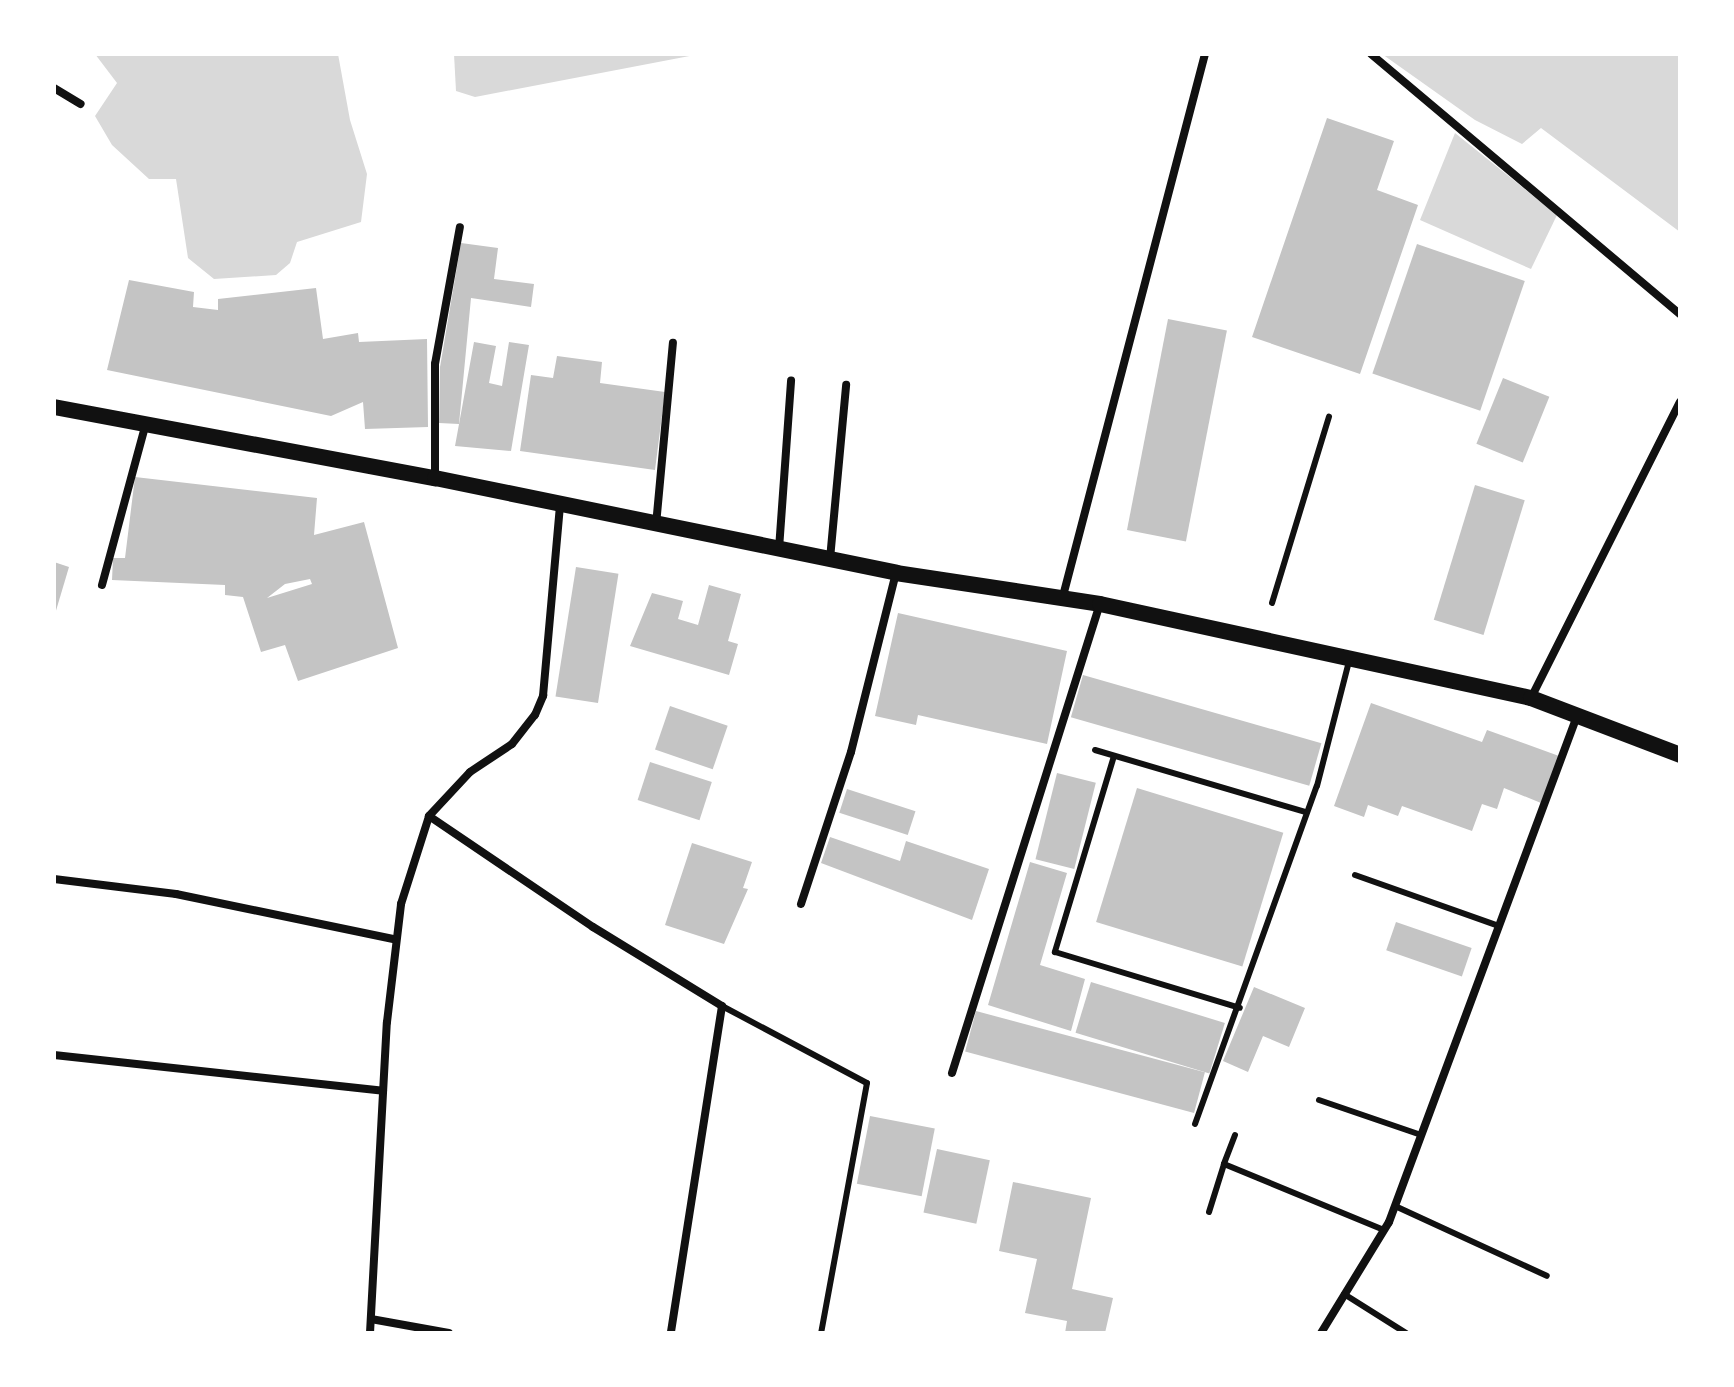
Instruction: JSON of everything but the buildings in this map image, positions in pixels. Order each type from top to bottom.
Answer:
[{"type":"main road","points":[[54,407],[145,427],[435,478],[656,526],[896,573],[1063,596],[1349,661],[1531,698],[1680,755]]},
{"type":"street","points":[[1063,596],[1205,54]]},
{"type":"street","points":[[1371,54],[1680,314]]},
{"type":"street","points":[[54,88],[81,104]]},
{"type":"street","points":[[435,478],[435,364],[460,227]]},
{"type":"street","points":[[656,526],[673,343]]},
{"type":"street","points":[[778,550],[791,380]]},
{"type":"street","points":[[830,560],[846,385]]},
{"type":"street","points":[[1531,698],[1680,402]]},
{"type":"street","points":[[102,585],[145,427]]},
{"type":"street","points":[[370,1333],[394,939],[429,816],[470,772],[512,744],[535,715],[543,696],[560,505]]},
{"type":"street","points":[[801,904],[851,752],[896,573]]},
{"type":"street","points":[[952,1073],[1100,604]]},
{"type":"street","points":[[1321,1333],[1384,1230],[1395,1206],[1577,716]]},
{"type":"street","points":[[429,816],[722,1006],[671,1333]]},
{"type":"street","points":[[54,879],[176,894],[394,939]]},
{"type":"street","points":[[54,1055],[383,1091]]},
{"type":"street","points":[[371,1319],[449,1333]]},
{"type":"lane","points":[[1272,603],[1329,417]]},
{"type":"lane","points":[[1195,1124],[1240,1008],[1305,812],[1317,786],[1349,661]]},
{"type":"lane","points":[[1095,750],[1305,812]]},
{"type":"lane","points":[[1114,756],[1055,952],[1240,1008]]},
{"type":"lane","points":[[1355,875],[1499,926]]},
{"type":"lane","points":[[722,1006],[867,1083],[821,1333]]},
{"type":"lane","points":[[1319,1100],[1421,1135]]},
{"type":"lane","points":[[1209,1212],[1235,1135]]},
{"type":"lane","points":[[1224,1164],[1384,1230]]},
{"type":"lane","points":[[1395,1206],[1547,1276]]},
{"type":"lane","points":[[1344,1294],[1406,1333]]},
{"type":"shaded area","points":[[95,54],[338,54],[350,120],[367,174],[361,222],[297,242],[290,263],[276,275],[214,279],[188,258],[176,179],[149,179],[112,145],[95,116],[117,83]]},
{"type":"shaded area","points":[[454,54],[700,54],[475,97],[456,91]]},
{"type":"shaded area","points":[[1382,54],[1680,54],[1680,232],[1541,128],[1522,144],[1475,120]]},
{"type":"shaded area","points":[[1455,133],[1557,215],[1531,269],[1420,220]]}]
